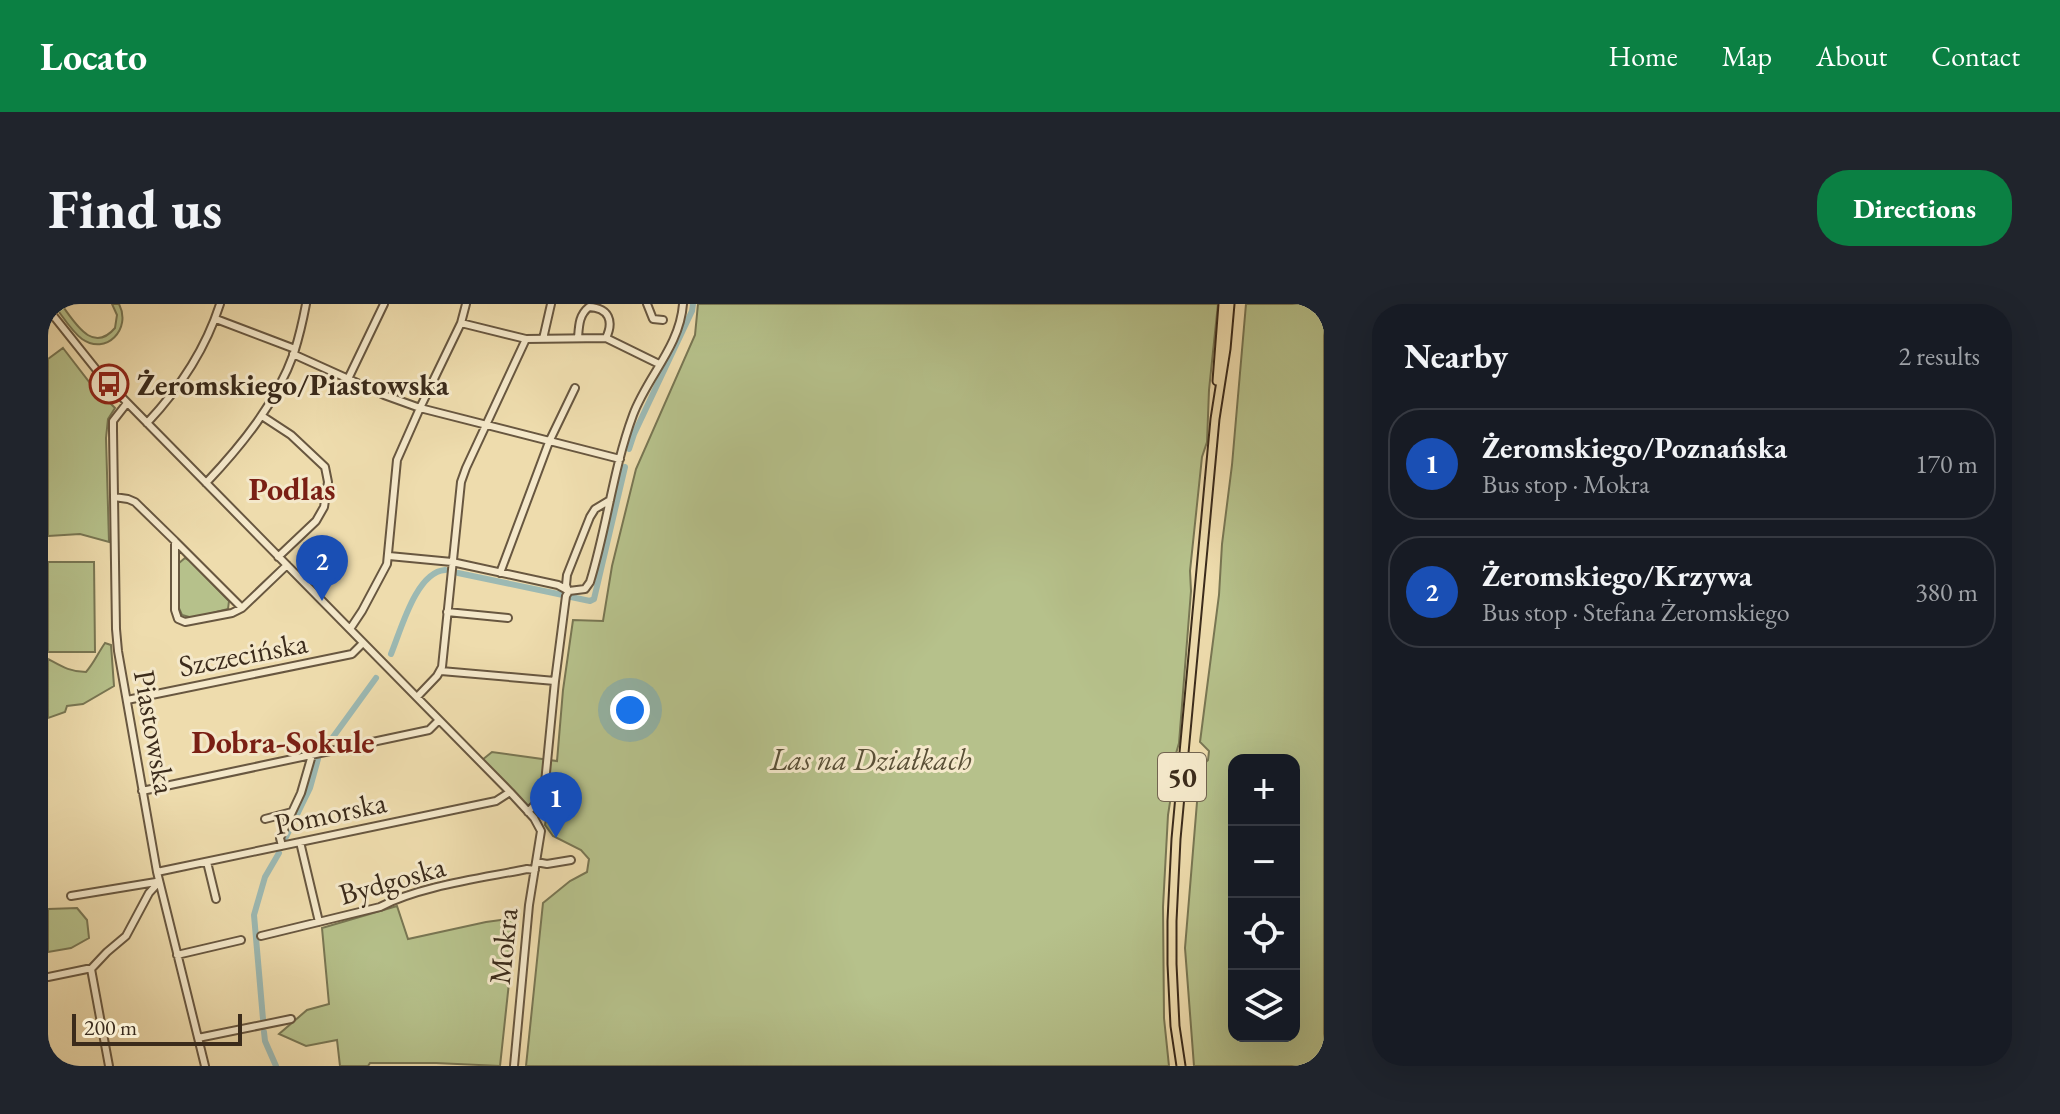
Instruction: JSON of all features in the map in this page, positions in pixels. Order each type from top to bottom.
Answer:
[{"type":"main road","name":"50","points":[[1218,395],[1217,368],[1223,304]]},
{"type":"main road","name":"50","points":[[1175,1066],[1172,921],[1176,839],[1218,395],[1230,304]]},
{"type":"main road","name":"50","points":[[1176,1046],[1181,1066]]},
{"type":"street","points":[[147,423],[183,379],[216,319],[220,304]]},
{"type":"street","points":[[206,483],[262,416],[294,352],[306,304]]},
{"type":"street","points":[[348,379],[384,304]]},
{"type":"street","points":[[350,629],[387,564],[397,460],[461,323],[466,304]]},
{"type":"street","points":[[543,339],[551,304]]},
{"type":"street","points":[[647,304],[653,319],[663,320]]},
{"type":"street","points":[[389,556],[452,562],[558,585],[569,591],[585,589],[590,582],[634,413],[680,325],[683,304]]},
{"type":"street","points":[[578,338],[580,319],[589,307],[606,312],[611,321],[606,338]]},
{"type":"street","points":[[48,309],[89,363],[127,403],[528,812],[544,793],[555,681],[565,601],[569,591],[567,575],[590,517],[595,509],[610,500]]},
{"type":"street","points":[[216,319],[420,408],[620,459]]},
{"type":"street","points":[[461,323],[526,339],[606,338],[659,364]]},
{"type":"street","points":[[417,697],[441,671],[461,482],[526,339]]},
{"type":"street","points":[[500,573],[549,442],[575,388]]},
{"type":"street","name":"Piastowska","points":[[127,403],[113,421],[116,629],[159,882],[205,1066]]},
{"type":"street","points":[[262,416],[291,435],[325,467],[328,482],[324,507],[316,521],[278,557]]},
{"type":"street","points":[[114,497],[135,502],[242,608]]},
{"type":"street","points":[[175,541],[175,610],[178,619],[185,622],[232,613],[242,608],[287,565]]},
{"type":"street","points":[[447,612],[508,618]]},
{"type":"street","name":"Szczecińska","points":[[127,700],[348,655],[363,643]]},
{"type":"street","points":[[441,671],[555,681]]},
{"type":"street","points":[[142,791],[429,730],[439,720]]},
{"type":"street","points":[[282,846],[280,838],[305,783],[312,755]]},
{"type":"street","name":"Pomorska","points":[[157,872],[496,801],[510,792]]},
{"type":"street","points":[[265,819],[292,812]]},
{"type":"street","name":"Mokra","points":[[514,1066],[529,905],[541,831],[528,812]]},
{"type":"street","points":[[300,842],[319,922]]},
{"type":"street","name":"Bydgoska","points":[[261,936],[380,907],[422,891],[571,860]]},
{"type":"street","points":[[207,862],[216,899]]},
{"type":"street","points":[[71,896],[159,882]]},
{"type":"street","points":[[48,977],[91,969],[126,936],[149,893],[159,882]]},
{"type":"street","points":[[177,955],[241,940]]},
{"type":"street","points":[[91,969],[109,1066]]},
{"type":"street","points":[[198,1038],[291,1019]]},
{"type":"green space","points":[[53,304],[61,304],[84,332],[99,338],[115,328],[117,315],[112,304],[119,304],[122,322],[119,331],[108,342],[91,343],[74,332]]},
{"type":"green space","name":"Las na Działkach","points":[[698,304],[1218,304],[1207,442],[1202,457],[1190,571],[1179,743],[1175,757],[1170,760],[1174,777],[1168,815],[1163,907],[1164,1018],[1169,1066],[526,1066],[543,903],[570,881],[587,872],[589,859],[581,850],[553,836],[545,825],[547,813],[540,807],[531,810],[482,760],[492,752],[557,761],[573,620],[603,621],[612,566],[636,469],[695,335]]},
{"type":"green space","points":[[1246,304],[1324,304],[1324,1066],[1194,1066],[1185,948],[1198,790],[1196,776],[1208,760],[1209,751],[1200,742],[1219,595]]},
{"type":"green space","points":[[63,348],[90,383],[115,408],[108,419],[106,438],[109,542],[80,534],[48,536],[48,359]]},
{"type":"green space","points":[[185,558],[229,601],[228,609],[193,618],[182,615],[178,606],[178,568]]},
{"type":"green space","points":[[48,562],[94,562],[95,652],[48,652]]},
{"type":"green space","points":[[105,643],[111,645],[114,686],[83,704],[67,706],[65,712],[48,718],[48,659],[70,670],[86,672]]},
{"type":"green space","points":[[397,906],[408,939],[516,918],[500,1066],[370,1063],[368,1066],[340,1066],[337,1040],[306,1046],[279,1034],[307,1010],[329,1004],[322,928]]},
{"type":"green space","points":[[77,908],[87,920],[89,938],[71,948],[48,952],[48,909]]},
{"type":"waterway","points":[[629,449],[693,304]]},
{"type":"waterway","points":[[571,597],[594,599],[625,467]]},
{"type":"waterway","points":[[391,654],[418,591],[435,573],[445,570]]},
{"type":"waterway","points":[[458,573],[563,595]]},
{"type":"waterway","points":[[328,744],[376,678]]},
{"type":"waterway","points":[[286,837],[310,788],[318,759]]},
{"type":"waterway","points":[[263,1019],[254,915],[265,877],[279,853]]},
{"type":"waterway","points":[[264,1032],[276,1066]]},
{"type":"place","name":"Żeromskiego/Piastowska","points":[[109,384]]},
{"type":"place","name":"Żeromskiego/Krzywa","points":[[322,601]]},
{"type":"place","name":"Żeromskiego/Poznańska","points":[[556,838]]},
{"type":"district","name":"Podlas","points":[[292,489]]},
{"type":"district","name":"Dobra-Sokule","points":[[283,742]]}]
